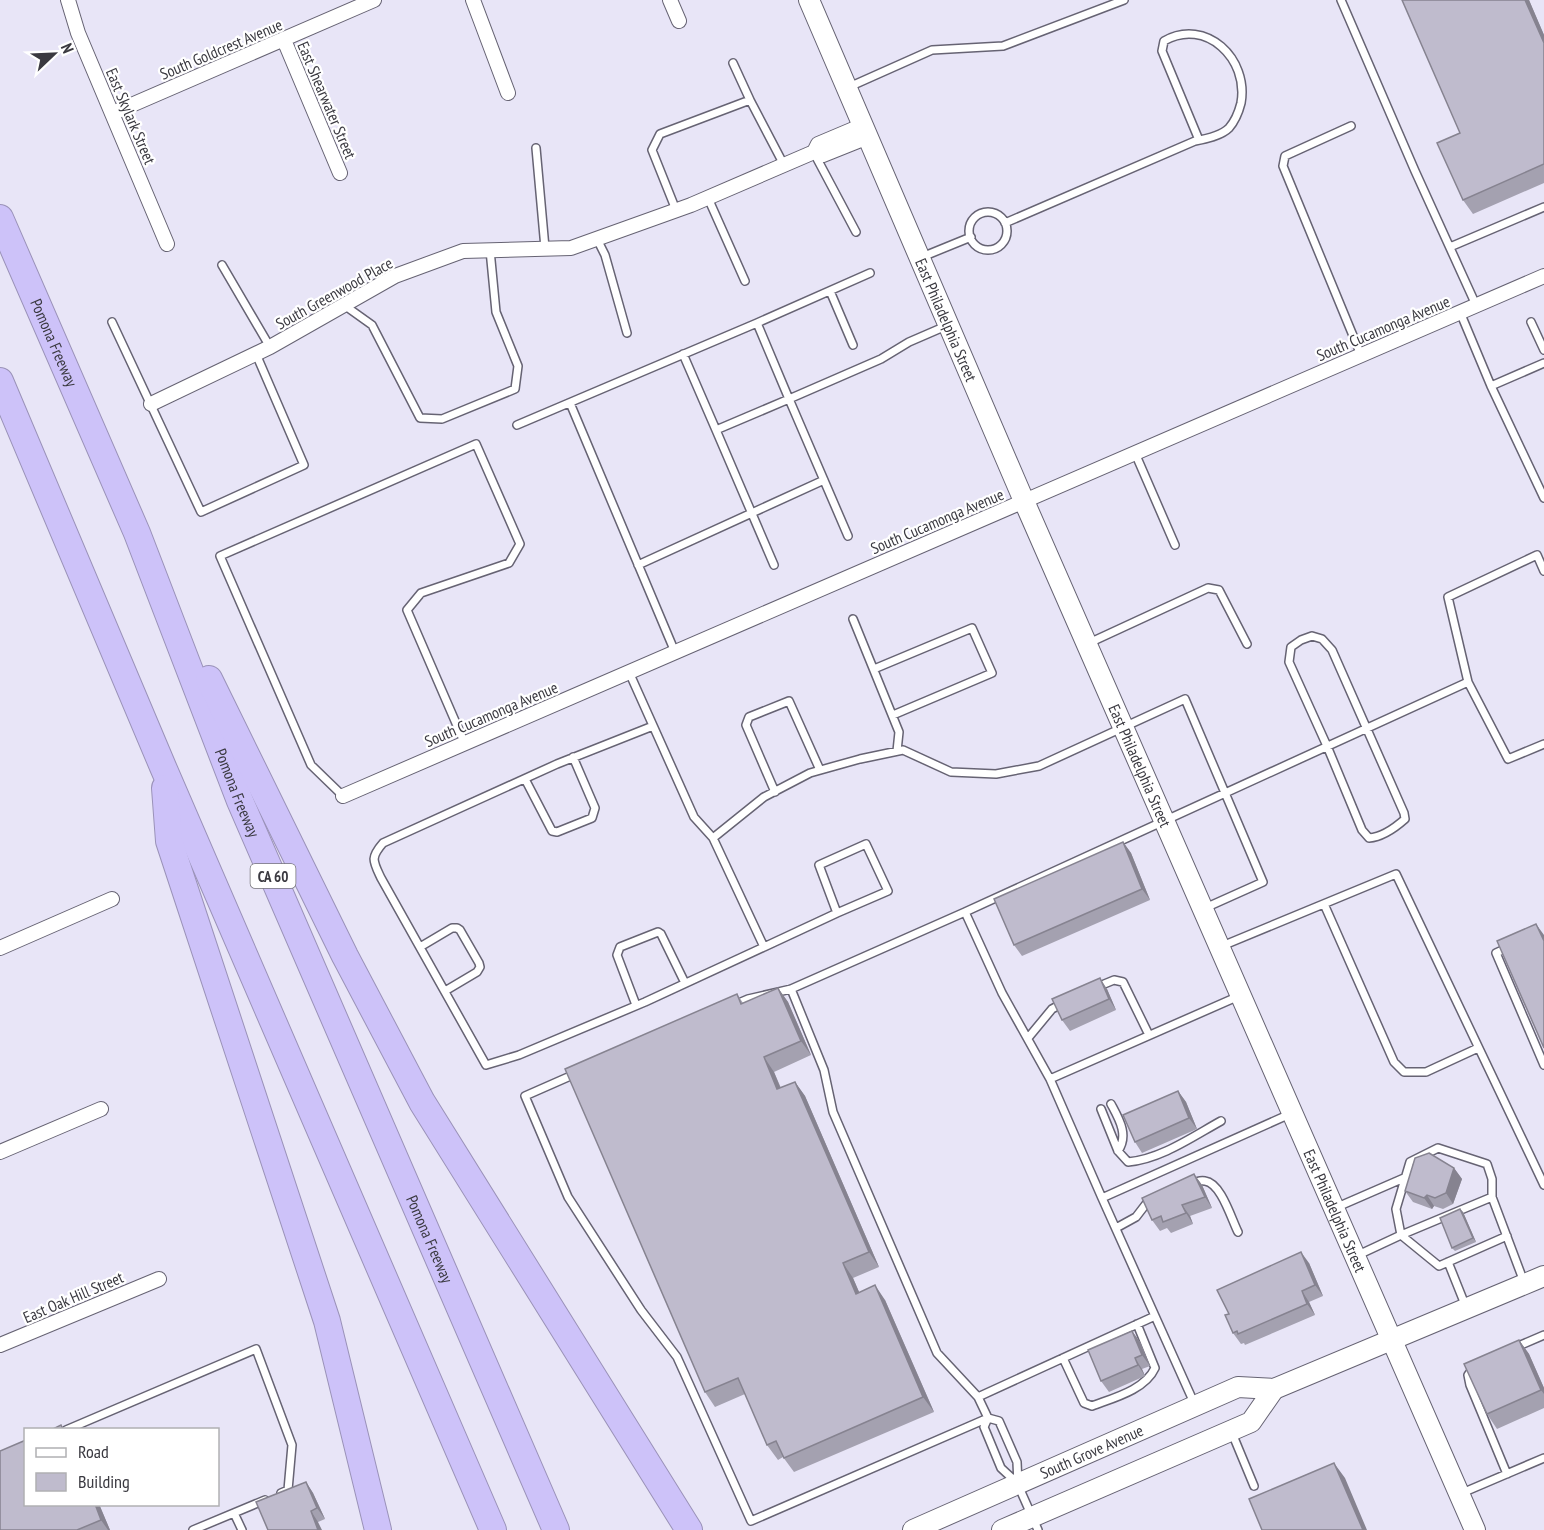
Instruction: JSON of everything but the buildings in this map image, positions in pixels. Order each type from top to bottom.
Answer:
[{"type":"highway","name":"Pomona Freeway","points":[[0,218],[137,533],[240,801],[556,1530]]},
{"type":"highway","points":[[0,381],[163,767],[494,1530]]},
{"type":"highway","points":[[137,533],[345,956],[422,1102],[689,1530]]},
{"type":"highway","points":[[163,767],[169,842],[327,1321],[378,1530]]},
{"type":"street","name":"East Skylark Street","points":[[68,0],[78,33],[167,244]]},
{"type":"street","name":"South Goldcrest Avenue","points":[[113,113],[374,0]]},
{"type":"street","points":[[473,0],[508,93]]},
{"type":"street","points":[[670,0],[679,21]]},
{"type":"street","name":"East Philadelphia Street","points":[[809,0],[1024,501],[1460,1494],[1471,1527]]},
{"type":"street","name":"East Shearwater Street","points":[[284,40],[340,173]]},
{"type":"street","name":"South Greenwood Place","points":[[151,404],[270,347],[395,276],[463,251],[572,248],[708,198],[814,152],[818,144],[865,131]]},
{"type":"street","name":"South Cucamonga Avenue","points":[[343,796],[1544,276]]},
{"type":"street","points":[[0,948],[112,899]]},
{"type":"street","points":[[0,1152],[101,1109]]},
{"type":"street","name":"South Grove Avenue","points":[[913,1530],[1238,1387],[1274,1389],[1544,1276]]},
{"type":"street","name":"East Oak Hill Street","points":[[0,1345],[159,1279]]},
{"type":"street","points":[[1002,1530],[1035,1523],[1251,1422],[1274,1389]]},
{"type":"lane","points":[[847,87],[932,50],[1003,46],[1124,0]]},
{"type":"lane","points":[[1341,0],[1476,305]]},
{"type":"lane","points":[[1005,223],[1229,128],[1239,112],[1243,91],[1241,73],[1231,56],[1212,39],[1193,34],[1174,35],[1164,41],[1162,51],[1199,140]]},
{"type":"lane","points":[[733,63],[784,165]]},
{"type":"lane","points":[[676,210],[652,150],[660,134],[750,100]]},
{"type":"lane","points":[[1351,126],[1286,156],[1284,166],[1361,355]]},
{"type":"lane","points":[[536,148],[545,248]]},
{"type":"lane","points":[[814,152],[856,232]]},
{"type":"lane","points":[[708,198],[745,282]]},
{"type":"lane","points":[[1450,247],[1544,207]]},
{"type":"lane","points":[[983,213],[995,213],[1005,223],[1006,239],[997,248],[984,250],[971,237],[973,220],[983,213]]},
{"type":"lane","points":[[919,258],[971,237]]},
{"type":"lane","points":[[596,238],[605,255],[627,333]]},
{"type":"lane","points":[[345,305],[372,325],[420,418],[442,418],[515,388],[518,366],[496,312],[490,250]]},
{"type":"lane","points":[[222,265],[270,347]]},
{"type":"lane","points":[[517,425],[870,273]]},
{"type":"lane","points":[[830,291],[853,345]]},
{"type":"lane","points":[[1460,312],[1491,386],[1544,498]]},
{"type":"lane","points":[[112,322],[201,512],[304,465],[256,354]]},
{"type":"lane","points":[[1531,322],[1544,350]]},
{"type":"lane","points":[[757,323],[848,536]]},
{"type":"lane","points":[[716,430],[880,359],[909,342],[948,325]]},
{"type":"lane","points":[[683,354],[774,565]]},
{"type":"lane","points":[[1491,386],[1544,363]]},
{"type":"lane","points":[[570,402],[675,652]]},
{"type":"lane","points":[[343,796],[310,765],[220,556],[476,444],[520,544],[509,563],[421,593],[407,610],[465,744]]},
{"type":"lane","points":[[1135,453],[1175,545]]},
{"type":"lane","points":[[638,565],[824,480]]},
{"type":"lane","points":[[1544,570],[1537,555],[1448,597],[1468,682],[1508,759],[1544,744]]},
{"type":"lane","points":[[1087,644],[1208,588],[1219,590],[1247,644]]},
{"type":"lane","points":[[853,619],[899,732],[897,751]]},
{"type":"lane","points":[[874,669],[972,628],[992,673],[892,716]]},
{"type":"lane","points":[[1312,636],[1322,639],[1332,650],[1367,728],[1406,819],[1374,838],[1370,838],[1362,830],[1289,662],[1291,647],[1312,636]]},
{"type":"lane","points":[[629,672],[694,817],[713,838],[764,947]]},
{"type":"lane","points":[[727,1008],[748,999],[791,989],[1468,682]]},
{"type":"lane","points":[[713,838],[764,797],[820,770],[903,750],[951,772],[996,774],[1039,766],[1185,699],[1263,882],[1203,909]]},
{"type":"lane","points":[[775,792],[746,725],[749,717],[789,701],[820,770]]},
{"type":"lane","points":[[653,726],[573,757],[383,843],[374,853],[373,862],[381,878],[486,1065],[519,1055],[636,1005],[888,891],[866,844],[819,865],[837,913]]},
{"type":"lane","points":[[525,779],[552,831],[557,832],[592,818],[595,808],[573,757]]},
{"type":"lane","points":[[1220,947],[1396,874],[1544,1185]]},
{"type":"lane","points":[[1323,904],[1394,1062],[1404,1072],[1426,1072],[1478,1048]]},
{"type":"lane","points":[[965,912],[1002,993],[1050,1079],[1195,1405]]},
{"type":"lane","points":[[420,947],[452,928],[457,928],[479,963],[480,967],[477,972],[445,991]]},
{"type":"lane","points":[[636,1005],[617,955],[620,947],[658,932],[662,934],[684,983]]},
{"type":"lane","points":[[1515,944],[1496,953],[1544,1065]]},
{"type":"lane","points":[[1094,988],[1114,980],[1123,982],[1149,1035]]},
{"type":"lane","points":[[791,989],[824,1070],[833,1112],[937,1353],[978,1397],[988,1418],[984,1427],[1001,1468],[1018,1485],[1035,1523]]},
{"type":"lane","points":[[1050,1079],[1241,995]]},
{"type":"lane","points":[[1028,1038],[1052,1009],[1074,997]]},
{"type":"lane","points":[[578,1072],[525,1096],[568,1197],[641,1310],[677,1357],[751,1521],[988,1418],[999,1421],[1017,1462],[1018,1485]]},
{"type":"lane","points":[[1111,1104],[1122,1127],[1124,1137],[1118,1151]]},
{"type":"lane","points":[[1101,1109],[1118,1151],[1128,1161],[1140,1160],[1166,1151],[1221,1121]]},
{"type":"lane","points":[[1102,1198],[1292,1113]]},
{"type":"lane","points":[[1507,1236],[1439,1266],[1401,1235],[1396,1209],[1410,1162],[1438,1148],[1486,1164],[1492,1179],[1492,1197],[1507,1236],[1525,1284]]},
{"type":"lane","points":[[1334,1208],[1404,1178]]},
{"type":"lane","points":[[1183,1186],[1203,1180],[1213,1183],[1220,1192],[1238,1232]]},
{"type":"lane","points":[[1356,1256],[1492,1197]]},
{"type":"lane","points":[[1116,1228],[1136,1217],[1146,1204],[1158,1198]]},
{"type":"lane","points":[[1448,1262],[1467,1309]]},
{"type":"lane","points":[[978,1397],[1155,1316]]},
{"type":"lane","points":[[1064,1358],[1084,1403],[1092,1406],[1136,1388],[1151,1378],[1155,1368],[1137,1324]]},
{"type":"lane","points":[[1505,1352],[1544,1335]]},
{"type":"lane","points":[[71,1428],[256,1349],[292,1445],[288,1490],[193,1530]]},
{"type":"lane","points":[[1476,1364],[1468,1375],[1470,1385],[1507,1474]]},
{"type":"lane","points":[[1231,1431],[1254,1486]]},
{"type":"lane","points":[[1460,1494],[1544,1458]]},
{"type":"lane","points":[[234,1513],[242,1530]]}]
